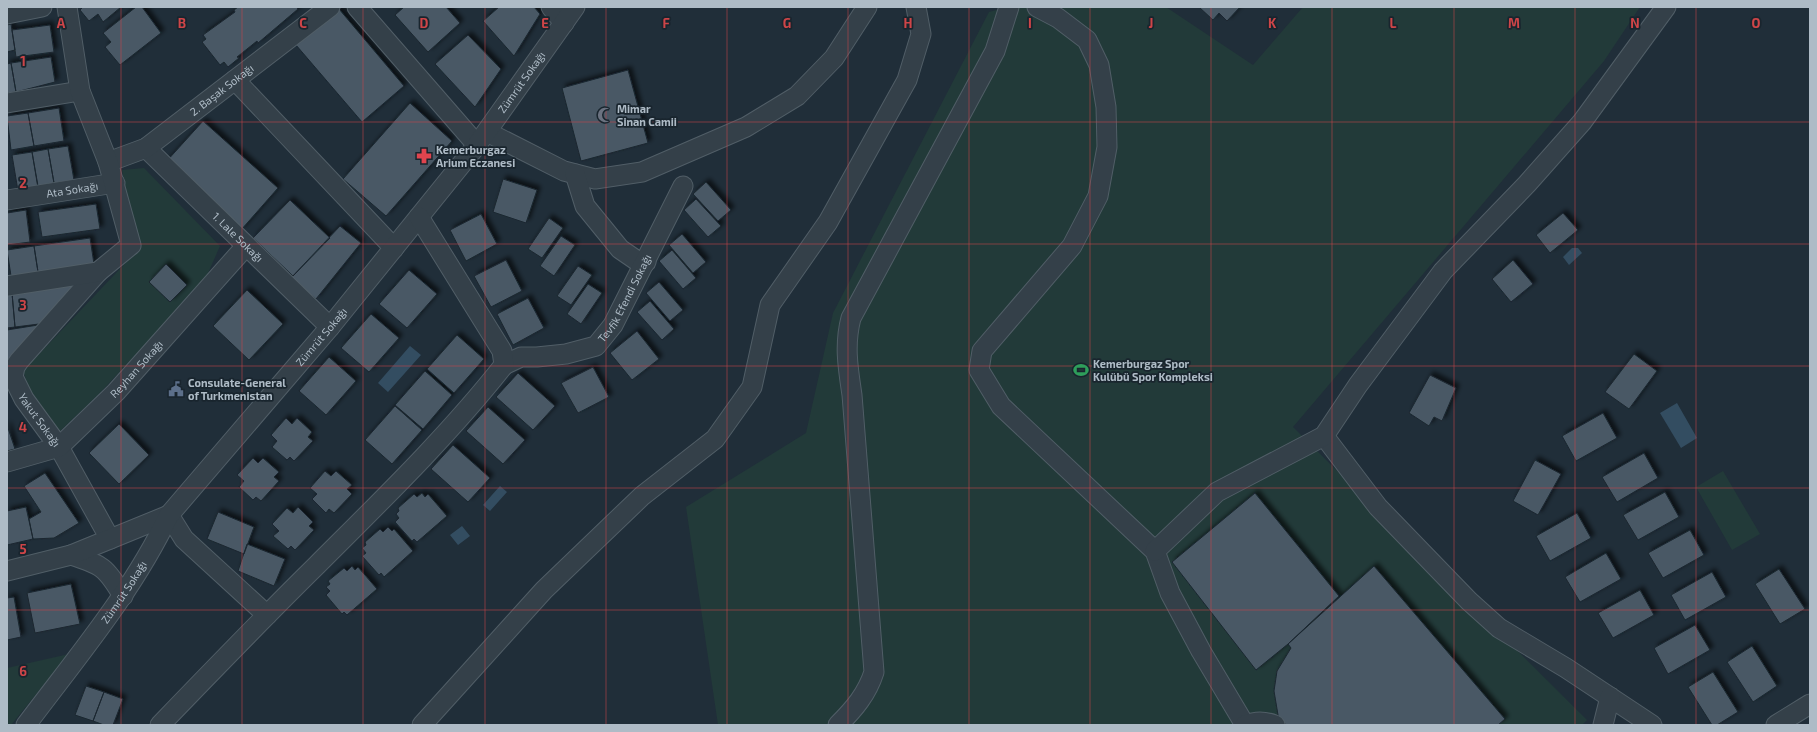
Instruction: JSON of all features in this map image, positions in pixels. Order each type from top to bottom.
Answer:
[{"type":"street","points":[[7,14],[42,7]]},
{"type":"street","points":[[67,7],[80,91],[108,162],[114,183]]},
{"type":"street","name":"2. Başak Sokağı","points":[[108,162],[146,148],[330,7]]},
{"type":"street","points":[[357,7],[482,139],[564,171],[596,179],[642,172],[746,127],[798,96],[834,58],[867,7]]},
{"type":"street","points":[[551,7],[564,23]]},
{"type":"street","name":"Zümrüt Sokağı","points":[[26,725],[122,596],[153,548],[169,514],[330,327],[482,139],[575,7]]},
{"type":"street","points":[[422,725],[544,590],[642,496],[715,439],[752,387],[770,305],[828,222],[906,80],[921,34],[916,7]]},
{"type":"street","points":[[838,725],[854,709],[869,687],[874,672],[854,419],[846,357],[847,335],[851,318],[994,51],[1009,7]]},
{"type":"street","points":[[1037,7],[1058,18],[1087,40],[1099,65],[1106,107],[1107,147],[1098,196],[1072,246],[982,351],[979,370],[1001,406],[1155,551],[1170,592],[1201,651],[1245,725],[1255,721],[1275,725]]},
{"type":"street","points":[[1155,551],[1218,492],[1324,436],[1358,385],[1443,271],[1527,184],[1582,122],[1666,7]]},
{"type":"street","points":[[236,80],[394,248]]},
{"type":"street","points":[[7,103],[80,91]]},
{"type":"street","name":"1. Lale Sokağı","points":[[146,148],[330,327]]},
{"type":"street","points":[[575,174],[585,206],[620,249],[636,260],[646,262]]},
{"type":"street","name":"Ata Sokağı","points":[[7,200],[114,183]]},
{"type":"street","name":"Yakut Sokağı","points":[[110,539],[59,447],[24,398],[13,377],[15,367],[98,272],[131,245],[114,183]]},
{"type":"street","name":"Tevfik Efendi Sokağı","points":[[504,365],[520,357],[566,354],[596,346],[613,325],[683,186]]},
{"type":"street","points":[[160,725],[372,510],[479,397],[504,365],[502,351],[419,217]]},
{"type":"street","name":"Reyhan Sokağı","points":[[7,462],[59,447],[116,392],[246,246]]},
{"type":"street","points":[[7,286],[98,272]]},
{"type":"street","points":[[1324,436],[1378,507],[1469,601],[1499,628],[1566,668],[1652,725]]},
{"type":"street","points":[[7,571],[71,555],[169,514],[184,539],[267,615]]},
{"type":"street","points":[[71,555],[96,563],[111,576],[122,596]]},
{"type":"street","points":[[1603,725],[1610,697]]},
{"type":"street","points":[[1776,725],[1810,704]]},
{"type":"green space","name":"Kemerburgaz Spor Kulübü Spor Kompleksi","points":[[1008,7],[1166,7],[1253,65],[1303,7],[1640,7],[1604,61],[1293,427],[1587,720],[1582,725],[718,725],[686,507],[806,433],[833,313],[989,12]]},
{"type":"green space","points":[[144,168],[220,246],[205,280],[98,395],[59,432],[32,397],[23,371],[136,252],[122,170]]},
{"type":"green space","points":[[1723,471],[1760,534],[1732,550],[1696,487]]},
{"type":"green space","points":[[69,654],[11,725],[7,725],[7,668]]},
{"type":"water","points":[[1572,248],[1578,248],[1582,253],[1569,265],[1563,257]]},
{"type":"water","points":[[410,346],[421,355],[388,392],[378,383]]},
{"type":"water","points":[[1677,403],[1697,438],[1681,448],[1660,413]]},
{"type":"water","points":[[500,486],[507,492],[490,511],[483,505]]},
{"type":"water","points":[[462,526],[470,536],[458,545],[450,535]]},
{"type":"building","points":[[83,7],[121,7],[103,22],[98,14],[89,21],[80,10]]},
{"type":"building","points":[[136,7],[142,7],[161,33],[120,65],[105,47],[111,42],[103,33]]},
{"type":"building","points":[[238,7],[296,7],[298,9],[258,43],[257,41],[237,57],[239,58],[228,67],[224,62],[220,65],[202,42],[206,39],[203,35],[235,12],[234,10]]},
{"type":"building","points":[[404,7],[446,7],[460,23],[428,52],[395,15]]},
{"type":"building","points":[[499,7],[534,7],[540,14],[514,56],[483,21]]},
{"type":"building","points":[[1199,7],[1240,7],[1227,21],[1219,13],[1213,20]]},
{"type":"building","points":[[339,9],[404,86],[362,122],[296,45]]},
{"type":"building","points":[[11,24],[15,50],[7,52],[7,25]]},
{"type":"building","points":[[50,25],[54,52],[16,57],[12,30]]},
{"type":"building","points":[[468,35],[501,69],[475,107],[435,64]]},
{"type":"building","points":[[51,57],[55,82],[16,92],[11,63]]},
{"type":"building","points":[[11,63],[16,92],[7,93],[7,64]]},
{"type":"building","name":"Mimar Sinan Camii","points":[[628,70],[648,143],[581,161],[562,88]]},
{"type":"building","points":[[410,103],[452,141],[386,216],[343,179]]},
{"type":"building","points":[[59,108],[64,141],[34,146],[28,113]]},
{"type":"building","points":[[28,113],[34,146],[11,150],[7,116]]},
{"type":"building","points":[[203,121],[278,188],[241,230],[165,163]]},
{"type":"building","points":[[68,146],[74,180],[54,183],[48,149]]},
{"type":"building","points":[[48,149],[54,183],[38,186],[32,152]]},
{"type":"building","points":[[32,152],[38,188],[18,191],[12,155]]},
{"type":"building","points":[[503,179],[537,190],[526,223],[493,212]]},
{"type":"building","points":[[706,182],[731,210],[718,221],[693,194]]},
{"type":"building","points":[[696,199],[721,226],[708,237],[684,210]]},
{"type":"building","points":[[290,200],[330,238],[293,276],[253,238]]},
{"type":"building","points":[[96,204],[100,229],[42,237],[38,212]]},
{"type":"building","points":[[26,210],[30,242],[7,245],[7,213]]},
{"type":"building","points":[[1563,213],[1578,230],[1550,253],[1536,235]]},
{"type":"building","points":[[481,214],[497,244],[466,261],[450,230]]},
{"type":"building","points":[[549,218],[563,228],[542,258],[528,249]]},
{"type":"building","points":[[340,226],[361,243],[316,299],[290,279]]},
{"type":"building","points":[[682,234],[706,262],[693,273],[669,245]]},
{"type":"building","points":[[561,236],[575,245],[554,276],[540,266]]},
{"type":"building","points":[[90,238],[94,264],[38,272],[34,246]]},
{"type":"building","points":[[34,246],[38,272],[11,276],[7,250]]},
{"type":"building","points":[[672,250],[696,278],[683,289],[659,261]]},
{"type":"building","points":[[506,260],[522,291],[491,307],[474,276]]},
{"type":"building","points":[[1513,260],[1533,284],[1511,302],[1492,279]]},
{"type":"building","points":[[166,264],[187,285],[170,302],[149,282]]},
{"type":"building","points":[[578,266],[592,275],[571,305],[557,296]]},
{"type":"building","points":[[409,270],[437,294],[407,328],[379,304]]},
{"type":"building","points":[[659,282],[683,310],[670,321],[646,293]]},
{"type":"building","points":[[86,283],[39,324],[15,327],[12,293]]},
{"type":"building","points":[[588,284],[602,293],[581,324],[567,314]]},
{"type":"building","points":[[247,290],[283,324],[249,360],[213,326]]},
{"type":"building","points":[[12,293],[15,327],[7,328],[7,294]]},
{"type":"building","points":[[528,298],[544,328],[513,345],[497,314]]},
{"type":"building","points":[[650,301],[674,329],[662,340],[637,312]]},
{"type":"building","points":[[371,314],[399,338],[369,372],[341,348]]},
{"type":"building","points":[[38,325],[16,358],[7,359],[7,330]]},
{"type":"building","points":[[637,331],[659,359],[632,380],[610,353]]},
{"type":"building","points":[[457,335],[484,359],[454,393],[427,369]]},
{"type":"building","points":[[1634,354],[1657,371],[1629,409],[1605,392]]},
{"type":"building","points":[[329,357],[356,381],[326,415],[299,391]]},
{"type":"building","points":[[593,367],[609,397],[578,413],[561,383]]},
{"type":"building","points":[[425,371],[452,395],[423,429],[395,405]]},
{"type":"building","points":[[518,373],[555,406],[533,430],[496,397]]},
{"type":"building","points":[[1430,375],[1456,388],[1442,421],[1434,417],[1429,426],[1409,413]]},
{"type":"building","points":[[395,406],[422,430],[392,464],[365,440]]},
{"type":"building","points":[[488,407],[525,440],[503,464],[466,431]]},
{"type":"building","points":[[1603,413],[1617,438],[1576,461],[1562,436]]},
{"type":"building","points":[[286,418],[292,424],[297,418],[312,432],[308,437],[313,441],[294,461],[290,457],[287,460],[272,447],[277,441],[271,435]]},
{"type":"building","points":[[119,424],[149,455],[119,484],[89,453]]},
{"type":"building","points":[[7,425],[15,449],[7,451]]},
{"type":"building","points":[[453,445],[490,478],[468,502],[431,469]]},
{"type":"building","points":[[1644,453],[1658,478],[1617,502],[1602,477]]},
{"type":"building","points":[[253,458],[258,463],[263,458],[279,472],[274,477],[279,481],[261,501],[256,497],[253,500],[239,487],[244,481],[237,475]]},
{"type":"building","points":[[1535,460],[1561,474],[1538,515],[1513,501]]},
{"type":"building","points":[[325,471],[331,476],[336,471],[352,485],[347,489],[352,494],[334,513],[329,509],[326,513],[312,499],[317,494],[310,488]]},
{"type":"building","points":[[45,473],[79,523],[54,538],[33,539],[29,519],[41,512],[24,486]]},
{"type":"building","points":[[1665,492],[1679,517],[1638,540],[1623,515]]},
{"type":"building","points":[[422,493],[425,497],[428,494],[447,516],[417,542],[414,539],[412,541],[395,522],[399,518],[396,514],[399,511],[398,508],[414,494],[417,497]]},
{"type":"building","points":[[1255,493],[1339,596],[1288,644],[1256,670],[1172,562]]},
{"type":"building","points":[[26,507],[33,539],[7,545],[7,511]]},
{"type":"building","points":[[298,507],[313,522],[309,526],[314,530],[295,550],[291,546],[288,549],[273,536],[279,531],[272,524],[287,508],[293,513]]},
{"type":"building","points":[[218,512],[254,527],[244,554],[207,539]]},
{"type":"building","points":[[1577,513],[1591,538],[1550,561],[1536,536]]},
{"type":"building","points":[[388,527],[392,531],[394,529],[413,551],[384,577],[381,573],[379,575],[362,556],[366,553],[362,548],[366,545],[365,542],[380,529],[383,532]]},
{"type":"building","points":[[1690,530],[1704,555],[1663,578],[1648,553]]},
{"type":"building","points":[[247,544],[285,559],[274,586],[238,571]]},
{"type":"building","points":[[1606,553],[1621,579],[1580,602],[1565,577]]},
{"type":"building","points":[[352,566],[355,570],[358,567],[377,589],[347,615],[344,612],[342,614],[326,595],[330,591],[326,587],[330,584],[328,581],[344,568],[347,571]]},
{"type":"building","points":[[1374,566],[1505,719],[1498,725],[1286,725],[1278,715],[1274,691],[1277,671],[1291,648],[1288,644]]},
{"type":"building","points":[[1779,569],[1805,609],[1780,624],[1755,584]]},
{"type":"building","points":[[1712,572],[1726,597],[1685,620],[1671,595]]},
{"type":"building","points":[[71,584],[80,624],[35,633],[27,593]]},
{"type":"building","points":[[1640,590],[1654,615],[1613,638],[1598,613]]},
{"type":"building","points":[[14,597],[21,637],[7,640],[7,598]]},
{"type":"building","points":[[1695,625],[1710,650],[1668,674],[1654,648]]},
{"type":"building","points":[[1752,646],[1777,686],[1753,702],[1727,662]]},
{"type":"building","points":[[1713,672],[1738,712],[1717,725],[1712,725],[1688,687]]},
{"type":"building","points":[[86,686],[104,692],[93,721],[75,715]]},
{"type":"building","points":[[104,692],[123,699],[113,725],[104,725],[93,721]]},
{"type":"place","name":"Mimar Sinan Camii","points":[[605,115]]},
{"type":"place","name":"Kemerburgaz Arium Eczanesi","points":[[424,156]]},
{"type":"place","name":"Kemerburgaz Spor Kulübü Spor Kompleksi","points":[[1081,370]]},
{"type":"place","name":"Consulate-General of Turkmenistan","points":[[176,389]]}]
